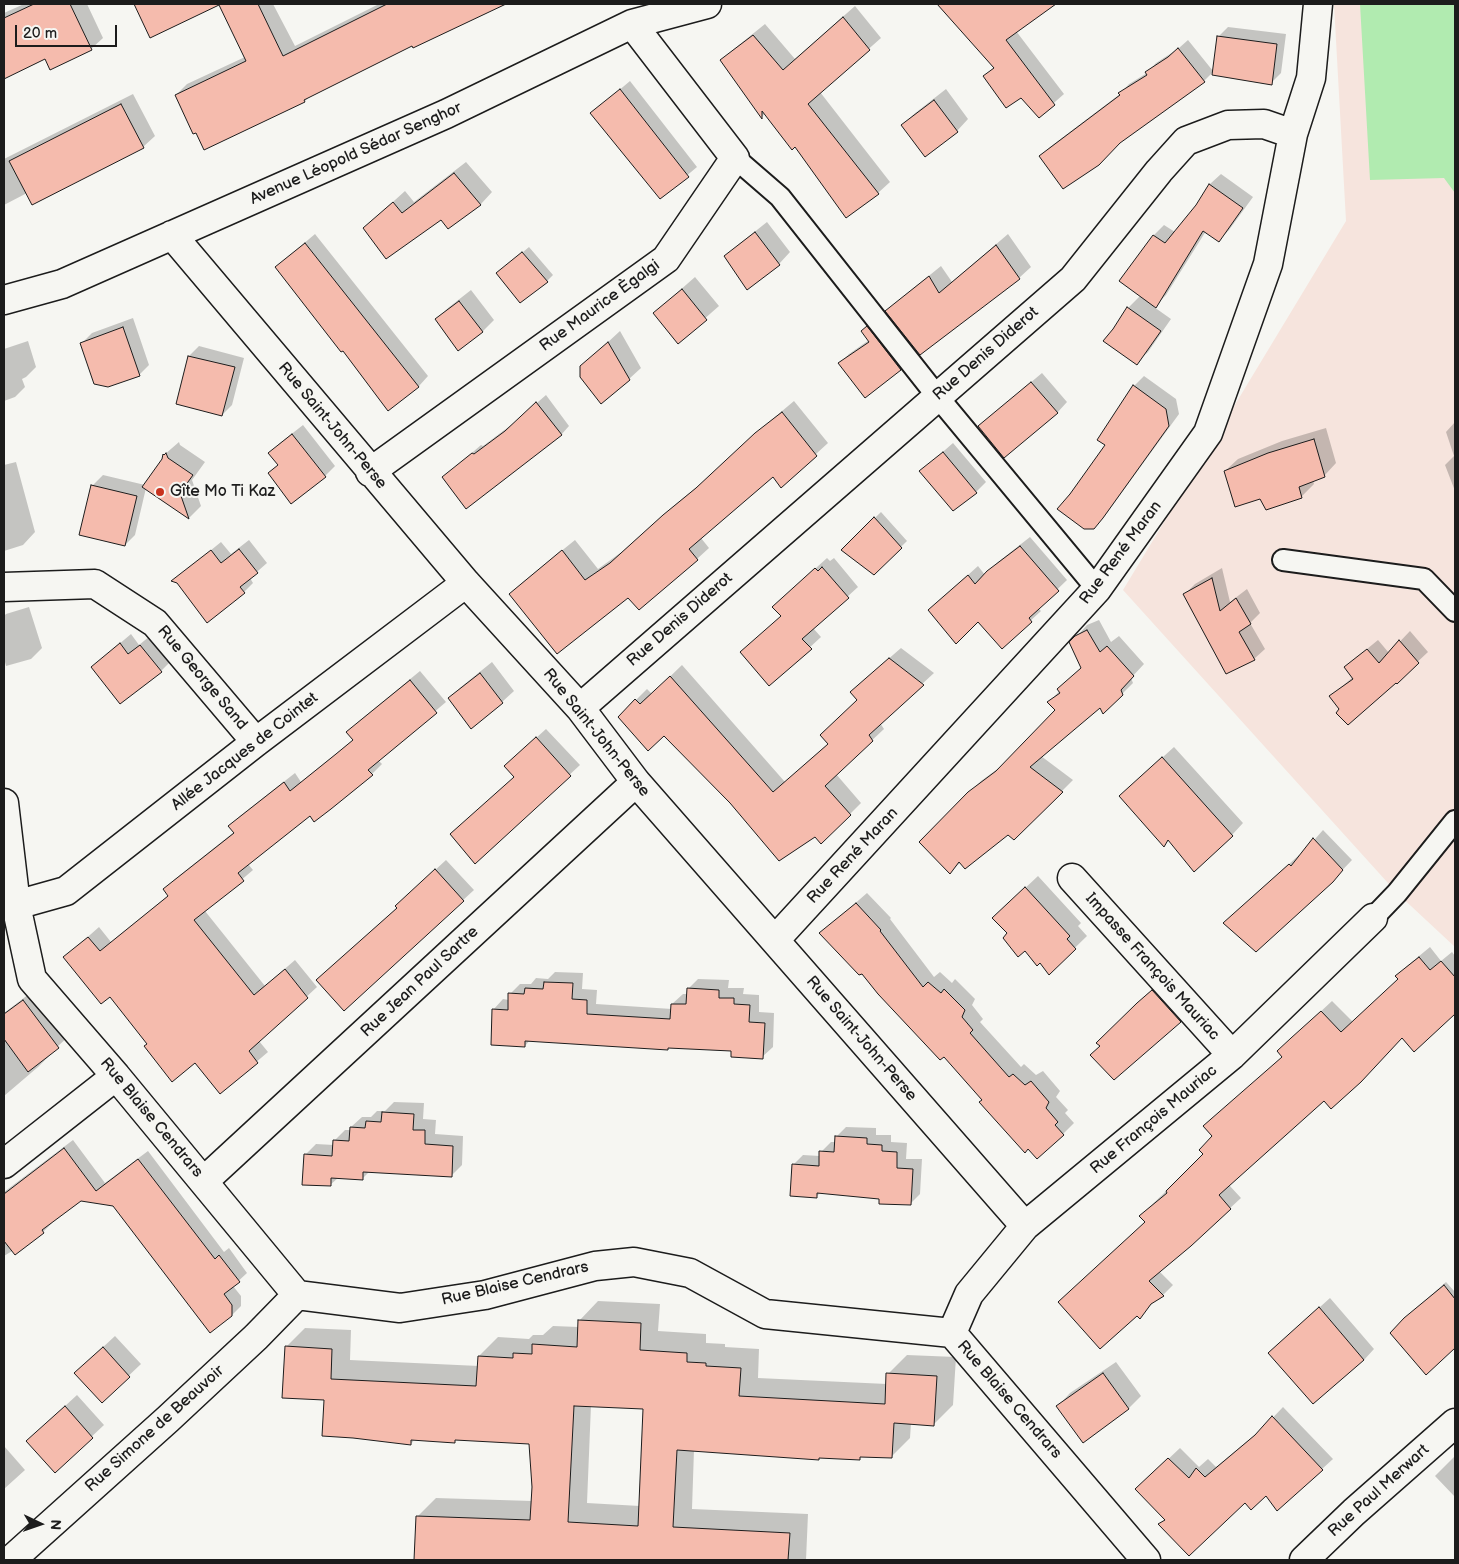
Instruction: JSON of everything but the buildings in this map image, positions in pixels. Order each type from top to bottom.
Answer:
[{"type":"street","name":"Avenue Léopold Sédar Senghor","points":[[4,300],[62,284],[446,114],[632,24],[707,4]]},
{"type":"street","points":[[1293,134],[1311,78],[1318,4]]},
{"type":"street","points":[[632,24],[735,158]]},
{"type":"street","name":"Rue Denis Diderot","points":[[580,708],[1073,279],[1159,171],[1186,141],[1228,125],[1264,124],[1293,134]]},
{"type":"street","name":"Rue René Maran","points":[[775,940],[1097,589],[1208,433],[1268,264],[1293,134]]},
{"type":"street","name":"Rue Maurice Ègalgi","points":[[370,472],[666,259],[735,158]]},
{"type":"street","name":"Rue Saint-John-Perse","points":[[172,235],[370,472],[466,583],[580,708],[636,782],[1025,1226]]},
{"type":"street","name":"Allée Jacques de Cointet","points":[[16,905],[66,891],[256,742],[466,583]]},
{"type":"street","name":"Rue George Sand","points":[[4,587],[95,584],[155,623],[256,742]]},
{"type":"street","name":"Rue Jean Paul Sartre","points":[[204,1181],[636,782]]},
{"type":"street","name":"Rue Blaise Cendrars","points":[[4,803],[16,905],[32,979],[116,1076],[297,1295],[400,1308],[485,1294],[595,1266],[634,1262],[690,1273],[765,1314],[952,1333],[1146,1560]]},
{"type":"street","name":"Impasse François Mauriac","points":[[1072,878],[1232,1055]]},
{"type":"street","name":"Rue François Mauriac","points":[[952,1333],[969,1294],[1025,1226],[1232,1055],[1373,918]]},
{"type":"street","points":[[4,1164],[116,1076]]},
{"type":"street","name":"Rue Simone de Beauvoir","points":[[11,1560],[168,1419],[256,1337],[297,1295]]},
{"type":"street","name":"Rue Paul Merwart","points":[[1304,1560],[1354,1512],[1455,1423]]},
{"type":"lane","points":[[735,158],[780,197],[937,396],[1097,589]]},
{"type":"lane","points":[[1283,560],[1424,579],[1455,611]]},
{"type":"lane","points":[[1373,918],[1397,892],[1455,821]]},
{"type":"shaded area","points":[[1334,4],[1455,4],[1455,947],[1397,893],[1123,590],[1346,221]]},
{"type":"green space","points":[[1360,4],[1455,4],[1455,193],[1444,178],[1370,180]]},
{"type":"place","name":"Gîte Mo Ti Kaz","points":[[160,492]]}]
